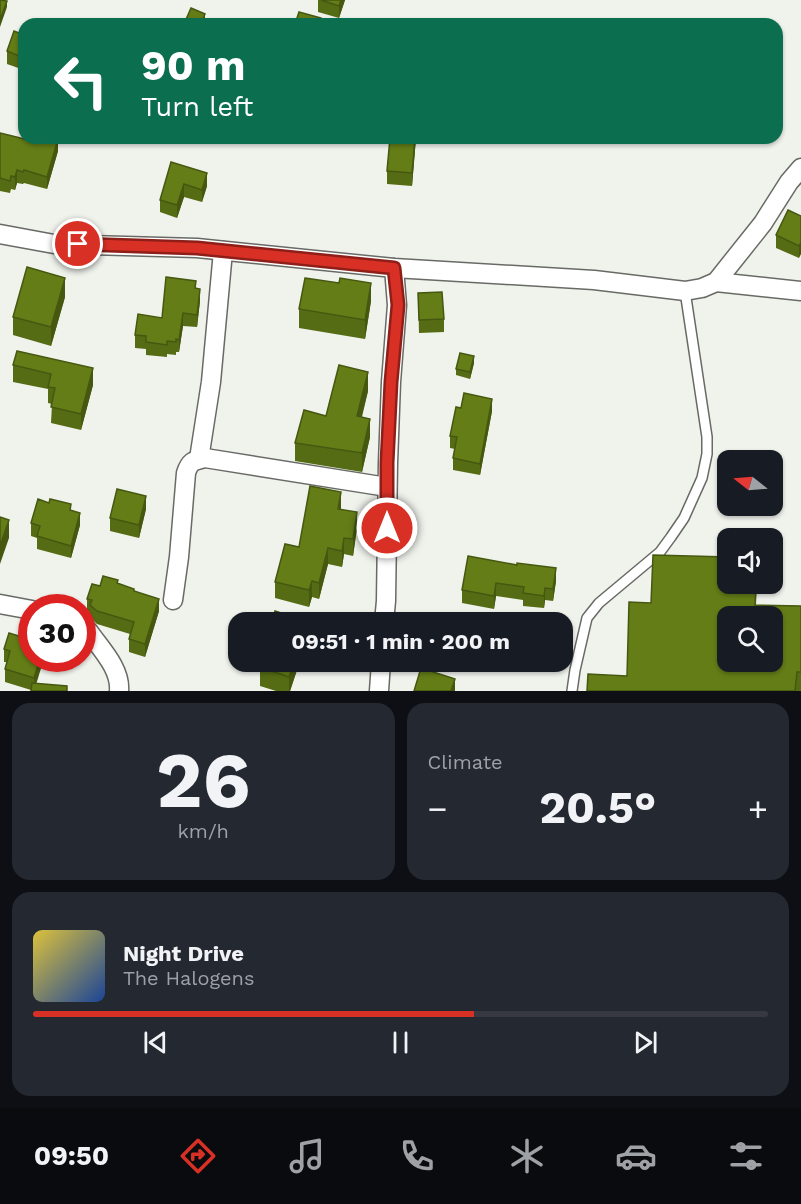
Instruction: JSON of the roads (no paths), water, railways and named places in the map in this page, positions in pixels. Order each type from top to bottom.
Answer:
[{"type":"street","points":[[0,234],[54,244],[197,248],[394,268],[594,280],[685,291],[702,288],[716,282],[763,223],[789,182],[801,168]]},
{"type":"street","points":[[199,459],[211,382],[223,251]]},
{"type":"street","points":[[385,612],[391,382],[398,305],[394,268]]},
{"type":"street","points":[[716,282],[801,291]]},
{"type":"street","points":[[173,600],[186,473],[189,465],[195,460],[205,458],[387,486]]},
{"type":"street","points":[[0,604],[18,607]]},
{"type":"street","points":[[96,642],[115,670],[120,682],[119,691]]},
{"type":"street","points":[[379,691],[380,672]]},
{"type":"lane","points":[[572,691],[587,618],[604,597],[660,552],[684,518],[702,478],[707,454],[707,437],[685,291]]}]
